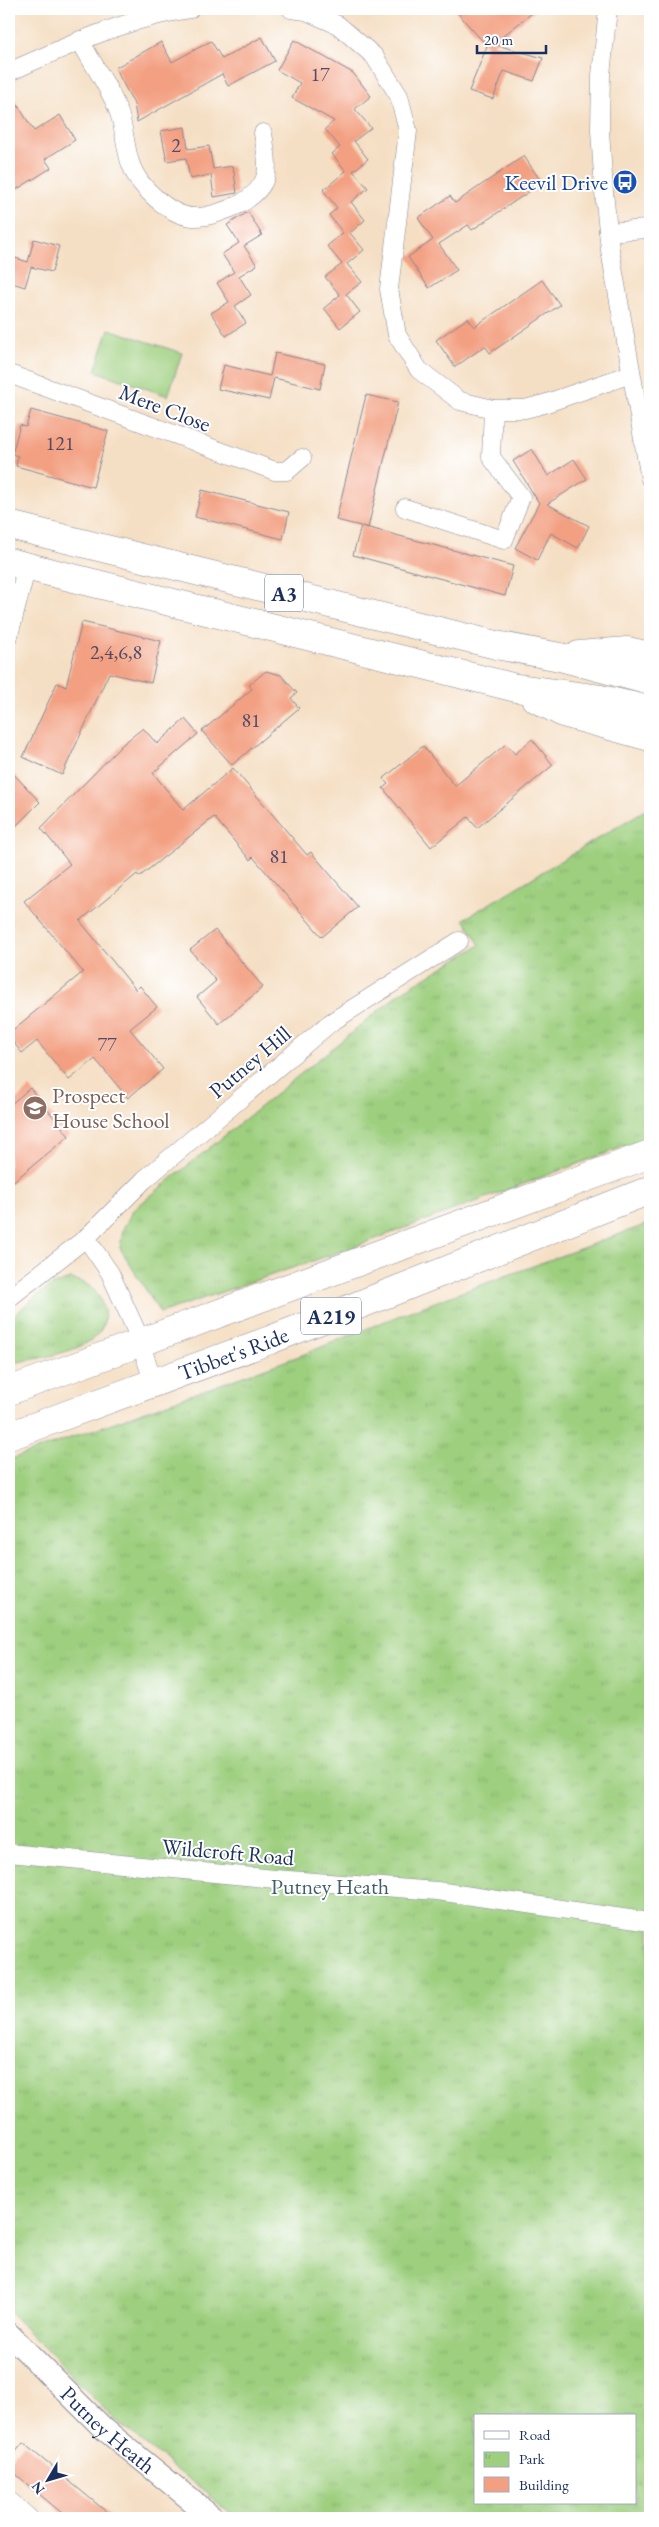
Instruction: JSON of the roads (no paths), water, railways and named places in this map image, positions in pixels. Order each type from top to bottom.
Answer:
[{"type":"main road","name":"A3","points":[[9,525],[487,642],[560,657],[650,681]]},
{"type":"main road","name":"A3","points":[[18,564],[516,688],[600,699],[650,710]]},
{"type":"main road","name":"A3","points":[[560,657],[627,651],[650,656]]},
{"type":"main road","name":"A3","points":[[516,688],[563,713],[650,737]]},
{"type":"main road","name":"Tibbet's Ride","points":[[9,1391],[650,1154]]},
{"type":"main road","name":"Tibbet's Ride","points":[[9,1436],[270,1340],[650,1190]]},
{"type":"street","points":[[9,72],[80,40],[168,12],[190,9]]},
{"type":"street","points":[[291,9],[306,10],[338,25],[374,56],[399,96],[408,131],[389,289],[397,335],[419,370],[460,402],[493,409],[525,409],[631,374]]},
{"type":"street","points":[[608,9],[601,75],[600,130],[608,232],[650,479]]},
{"type":"street","points":[[80,40],[119,114],[131,166],[140,183],[153,197],[174,210],[192,217],[219,212],[239,204],[256,193],[265,183],[268,166],[264,133]]},
{"type":"street","points":[[608,232],[646,229],[650,231]]},
{"type":"street","name":"Mere Close","points":[[9,374],[275,472],[287,471],[302,458]]},
{"type":"street","points":[[405,508],[504,540],[521,497],[491,457],[493,409]]},
{"type":"street","points":[[9,635],[18,564]]},
{"type":"street","name":"Putney Hill","points":[[9,1298],[86,1238],[144,1180],[330,1023],[459,941]]},
{"type":"street","points":[[86,1238],[110,1274],[140,1341],[154,1383]]},
{"type":"street","name":"Wildcroft Road","points":[[9,1853],[275,1879],[436,1891],[650,1922]]},
{"type":"street","name":"Putney Heath","points":[[9,2334],[104,2429],[213,2518]]},
{"type":"street","points":[[9,2503],[12,2502],[29,2518]]},
{"type":"place","name":"Keevil Drive","points":[[625,182]]},
{"type":"place","name":"Prospect House School","points":[[35,1108]]}]
